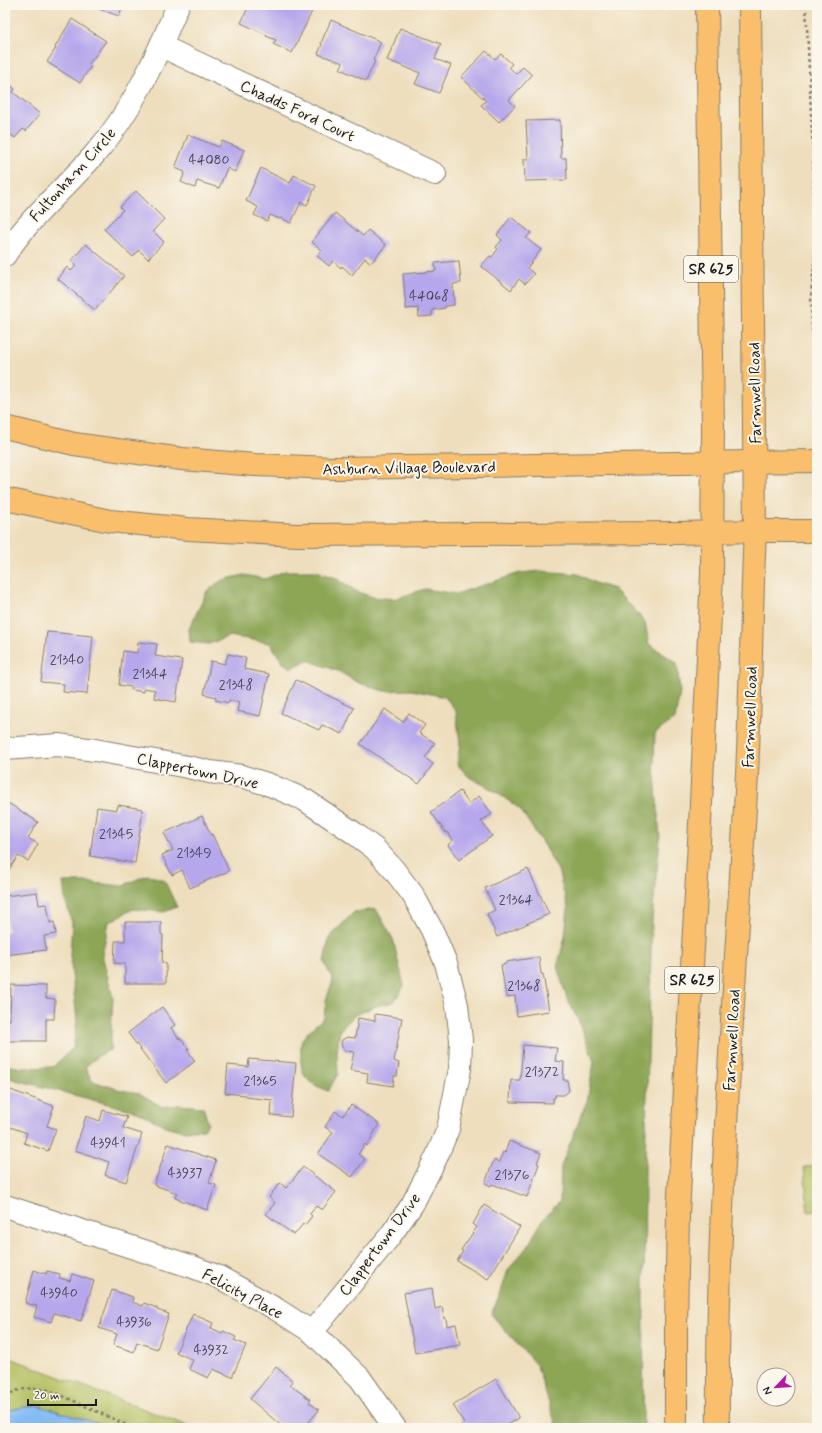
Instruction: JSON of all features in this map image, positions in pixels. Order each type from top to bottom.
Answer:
[{"type":"main road","name":"SR 625","points":[[676,1428],[678,1213],[700,824],[713,532],[707,5]]},
{"type":"main road","name":"Farmwell Road","points":[[718,1428],[719,1288],[726,1127],[747,772],[755,531],[750,5]]},
{"type":"main road","name":"Ashburn Village Boulevard","points":[[5,427],[74,444],[182,459],[255,465],[335,468],[817,461]]},
{"type":"main road","points":[[5,499],[110,521],[188,529],[297,535],[817,531]]},
{"type":"street","name":"Fultonham Circle","points":[[9,240],[94,155],[128,109],[162,46],[178,5]]},
{"type":"street","name":"Chadds Ford Court","points":[[162,46],[435,174]]},
{"type":"street","name":"Clappertown Drive","points":[[5,749],[58,745],[95,750],[210,772],[241,776],[270,785],[305,800],[375,849],[394,870],[413,895],[432,930],[446,963],[457,1005],[461,1040],[460,1069],[448,1129],[436,1158],[412,1205],[385,1242],[312,1332]]},
{"type":"street","name":"Felicity Place","points":[[5,1206],[185,1264],[219,1277],[276,1309],[312,1332],[360,1378],[395,1428]]},
{"type":"path","points":[[806,5],[813,163],[815,253],[811,295],[812,329],[817,354]]},
{"type":"path","points":[[5,1395],[19,1390],[32,1388],[50,1390],[133,1428]]},
{"type":"green space","points":[[285,571],[316,571],[336,578],[358,592],[373,597],[394,599],[425,589],[456,594],[520,573],[541,571],[578,574],[595,583],[614,589],[645,622],[649,644],[677,663],[680,693],[675,719],[655,733],[654,763],[660,839],[652,919],[645,1163],[643,1428],[557,1428],[537,1366],[491,1314],[500,1295],[508,1270],[527,1247],[544,1218],[560,1201],[561,1166],[587,1101],[594,1062],[581,1026],[567,998],[557,967],[565,937],[568,908],[558,870],[520,809],[493,790],[469,777],[457,764],[460,744],[456,711],[445,697],[412,690],[384,691],[359,683],[338,671],[307,660],[292,668],[283,663],[270,643],[230,636],[209,644],[190,642],[189,629],[207,591],[222,580],[244,575],[265,579]]},
{"type":"green space","points":[[147,875],[164,880],[177,907],[164,912],[133,909],[109,922],[102,955],[113,998],[110,1050],[98,1056],[85,1067],[92,1081],[121,1090],[139,1093],[162,1107],[179,1105],[203,1107],[208,1123],[204,1129],[185,1131],[168,1127],[135,1111],[5,1077],[5,1065],[23,1068],[53,1067],[73,1048],[77,1021],[70,955],[72,923],[65,899],[63,882],[84,882],[122,886]]},
{"type":"green space","points":[[376,909],[393,939],[404,986],[394,1002],[376,1006],[355,1015],[340,1030],[337,1051],[338,1074],[328,1091],[310,1082],[304,1074],[301,1063],[301,1042],[309,1031],[324,1018],[326,1000],[333,980],[324,962],[329,938],[354,912]]},
{"type":"green space","points":[[817,1166],[817,1211],[808,1212],[804,1167]]},
{"type":"green space","points":[[5,1356],[193,1428],[108,1428],[103,1425],[36,1405],[5,1411]]},
{"type":"water","points":[[36,1405],[103,1425],[108,1428],[5,1428],[5,1411]]},
{"type":"building","points":[[88,5],[123,5],[119,16]]},
{"type":"building","points":[[249,5],[285,5],[292,8],[293,5],[313,5],[314,7],[292,53],[273,44],[276,40],[241,23]]},
{"type":"building","points":[[72,19],[106,41],[89,64],[91,66],[80,83],[47,62]]},
{"type":"building","points":[[331,20],[381,42],[373,60],[375,61],[366,81],[340,69],[343,63],[318,54]]},
{"type":"building","points":[[400,28],[441,44],[435,59],[451,65],[439,93],[415,84],[420,73],[387,60]]},
{"type":"building","points":[[486,51],[495,59],[501,54],[512,64],[509,67],[516,74],[523,67],[532,75],[509,100],[515,106],[499,122],[481,105],[486,101],[461,77]]},
{"type":"building","points":[[5,81],[15,89],[13,92],[40,114],[26,131],[23,129],[15,138],[10,134],[8,137],[5,135]]},
{"type":"building","points":[[560,120],[561,158],[566,158],[567,180],[525,181],[524,159],[528,159],[526,121]]},
{"type":"building","points":[[188,135],[219,147],[222,141],[244,150],[235,172],[227,168],[219,188],[197,181],[195,188],[181,182],[185,172],[175,168]]},
{"type":"building","points":[[261,168],[290,183],[294,175],[316,186],[307,205],[301,202],[291,223],[270,215],[267,221],[254,215],[258,207],[246,201]]},
{"type":"building","points":[[136,191],[164,219],[153,231],[164,242],[148,259],[139,250],[133,257],[104,229],[123,210],[120,207]]},
{"type":"building","points":[[335,213],[363,236],[368,230],[386,245],[371,263],[365,258],[352,275],[342,266],[341,268],[333,261],[329,266],[317,256],[322,250],[312,242]]},
{"type":"building","points":[[511,217],[531,233],[526,238],[541,250],[527,268],[534,274],[525,284],[519,279],[511,290],[481,266],[490,256],[492,257],[498,249],[496,247],[502,240],[497,235]]},
{"type":"building","points":[[86,244],[124,276],[95,310],[58,279],[67,267],[71,271],[76,266],[71,261]]},
{"type":"building","points":[[459,261],[461,283],[453,284],[454,305],[432,310],[432,316],[419,317],[418,308],[406,309],[403,274],[436,271],[435,263]]},
{"type":"building","points":[[47,632],[93,636],[87,694],[63,692],[64,684],[41,682]]},
{"type":"building","points":[[138,642],[157,644],[155,656],[182,660],[176,702],[154,698],[155,690],[144,688],[144,692],[131,690],[131,687],[119,685],[123,651],[137,653]]},
{"type":"building","points":[[228,654],[246,658],[244,669],[269,674],[260,716],[237,711],[239,702],[229,700],[229,703],[215,700],[216,697],[204,694],[211,661],[225,664]]},
{"type":"building","points":[[296,680],[354,708],[342,734],[322,725],[319,730],[281,713]]},
{"type":"building","points":[[385,709],[403,722],[409,713],[425,725],[419,733],[435,743],[425,758],[433,764],[419,784],[360,744]]},
{"type":"building","points":[[460,791],[469,804],[479,796],[492,814],[481,821],[492,836],[459,860],[448,845],[453,840],[431,812]]},
{"type":"building","points":[[5,801],[38,822],[28,838],[38,844],[28,861],[18,856],[7,873],[5,872]]},
{"type":"building","points":[[118,805],[143,809],[135,863],[90,856],[97,807],[117,810]]},
{"type":"building","points":[[202,816],[229,871],[190,888],[182,870],[172,875],[162,855],[173,850],[164,833]]},
{"type":"building","points":[[528,869],[549,914],[497,937],[487,914],[495,910],[485,888]]},
{"type":"building","points":[[37,892],[39,905],[47,904],[50,923],[54,922],[56,934],[44,936],[46,950],[5,955],[5,932],[8,931],[5,913],[5,896]]},
{"type":"building","points":[[125,922],[161,922],[161,934],[163,935],[162,963],[166,963],[166,983],[125,983],[125,964],[114,963],[115,941],[125,941]]},
{"type":"building","points":[[539,957],[549,1011],[517,1016],[515,996],[506,997],[501,965],[506,964],[506,962]]},
{"type":"building","points":[[11,985],[46,986],[46,998],[55,999],[54,1019],[46,1019],[46,1041],[5,1041],[5,1020],[10,1020]]},
{"type":"building","points":[[162,1007],[175,1025],[171,1028],[189,1049],[187,1050],[195,1061],[166,1083],[128,1033]]},
{"type":"building","points":[[375,1014],[402,1018],[394,1061],[399,1063],[397,1076],[394,1076],[393,1086],[367,1082],[368,1073],[350,1070],[354,1052],[345,1051],[341,1045],[342,1040],[347,1037],[355,1038],[358,1018],[375,1021]]},
{"type":"building","points":[[523,1045],[557,1048],[555,1061],[564,1062],[563,1080],[567,1080],[569,1091],[564,1095],[555,1095],[555,1098],[553,1098],[553,1103],[510,1102],[511,1080],[520,1080]]},
{"type":"building","points":[[249,1059],[296,1063],[291,1117],[271,1115],[272,1100],[225,1093],[228,1065],[248,1067]]},
{"type":"building","points":[[5,1088],[54,1106],[47,1126],[56,1129],[48,1151],[24,1143],[27,1133],[5,1125]]},
{"type":"building","points":[[351,1105],[379,1124],[367,1146],[365,1144],[358,1154],[365,1159],[352,1177],[318,1154],[333,1132],[325,1127],[335,1111],[343,1116]]},
{"type":"building","points":[[103,1110],[127,1117],[123,1128],[142,1134],[126,1182],[105,1175],[109,1162],[75,1150],[86,1116],[100,1121]]},
{"type":"building","points":[[509,1141],[541,1153],[537,1163],[539,1164],[527,1197],[492,1184],[491,1186],[485,1183],[494,1160],[499,1162],[503,1152],[505,1153]]},
{"type":"building","points":[[168,1144],[216,1160],[209,1183],[216,1185],[207,1210],[175,1198],[177,1193],[154,1185]]},
{"type":"building","points":[[303,1167],[336,1192],[322,1210],[316,1206],[310,1214],[312,1216],[294,1235],[266,1214],[275,1203],[269,1197],[280,1183],[286,1188]]},
{"type":"building","points":[[484,1205],[520,1227],[488,1279],[457,1261],[463,1251],[461,1250],[477,1227],[473,1224]]},
{"type":"building","points":[[34,1270],[46,1274],[47,1271],[60,1274],[59,1278],[70,1281],[72,1274],[94,1281],[81,1321],[54,1313],[51,1322],[34,1317],[37,1306],[25,1303]]},
{"type":"building","points":[[432,1288],[435,1309],[442,1307],[447,1326],[456,1324],[460,1345],[415,1353],[404,1293]]},
{"type":"building","points":[[112,1290],[133,1297],[132,1302],[143,1306],[144,1303],[169,1314],[157,1349],[137,1342],[134,1352],[113,1345],[117,1334],[99,1328]]},
{"type":"building","points":[[193,1314],[213,1323],[211,1328],[222,1333],[223,1331],[236,1337],[234,1340],[246,1345],[232,1377],[213,1369],[208,1378],[189,1369],[193,1360],[176,1352]]},
{"type":"building","points":[[276,1367],[293,1381],[290,1385],[311,1400],[309,1402],[319,1410],[304,1428],[284,1428],[250,1399]]},
{"type":"building","points":[[496,1379],[519,1418],[503,1428],[460,1428],[459,1427],[464,1423],[453,1405]]}]
